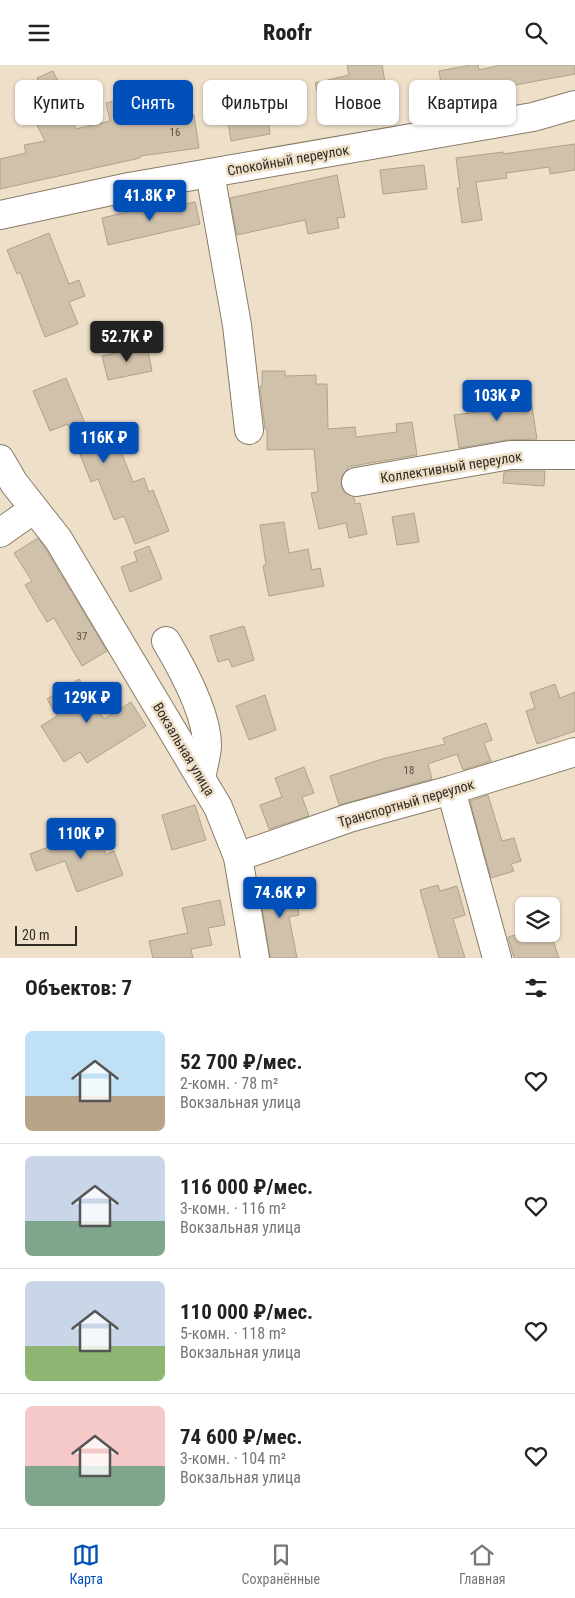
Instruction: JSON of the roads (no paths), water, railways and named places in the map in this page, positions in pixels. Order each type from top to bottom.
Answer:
[{"type":"street","name":"Спокойный переулок","points":[[0,215],[129,187],[533,117],[575,105]]},
{"type":"street","points":[[210,173],[236,325],[248,430]]},
{"type":"street","name":"Коллективный переулок","points":[[356,482],[510,455],[575,455]]},
{"type":"street","name":"Вокзальная улица","points":[[0,459],[14,483],[58,539],[218,807],[238,857],[255,958]]},
{"type":"street","points":[[0,533],[34,509]]},
{"type":"street","points":[[166,641],[182,669],[203,720],[207,747],[201,778]]},
{"type":"street","name":"Транспортный переулок","points":[[238,857],[348,818],[451,790],[575,752]]},
{"type":"street","points":[[451,790],[497,958]]}]
